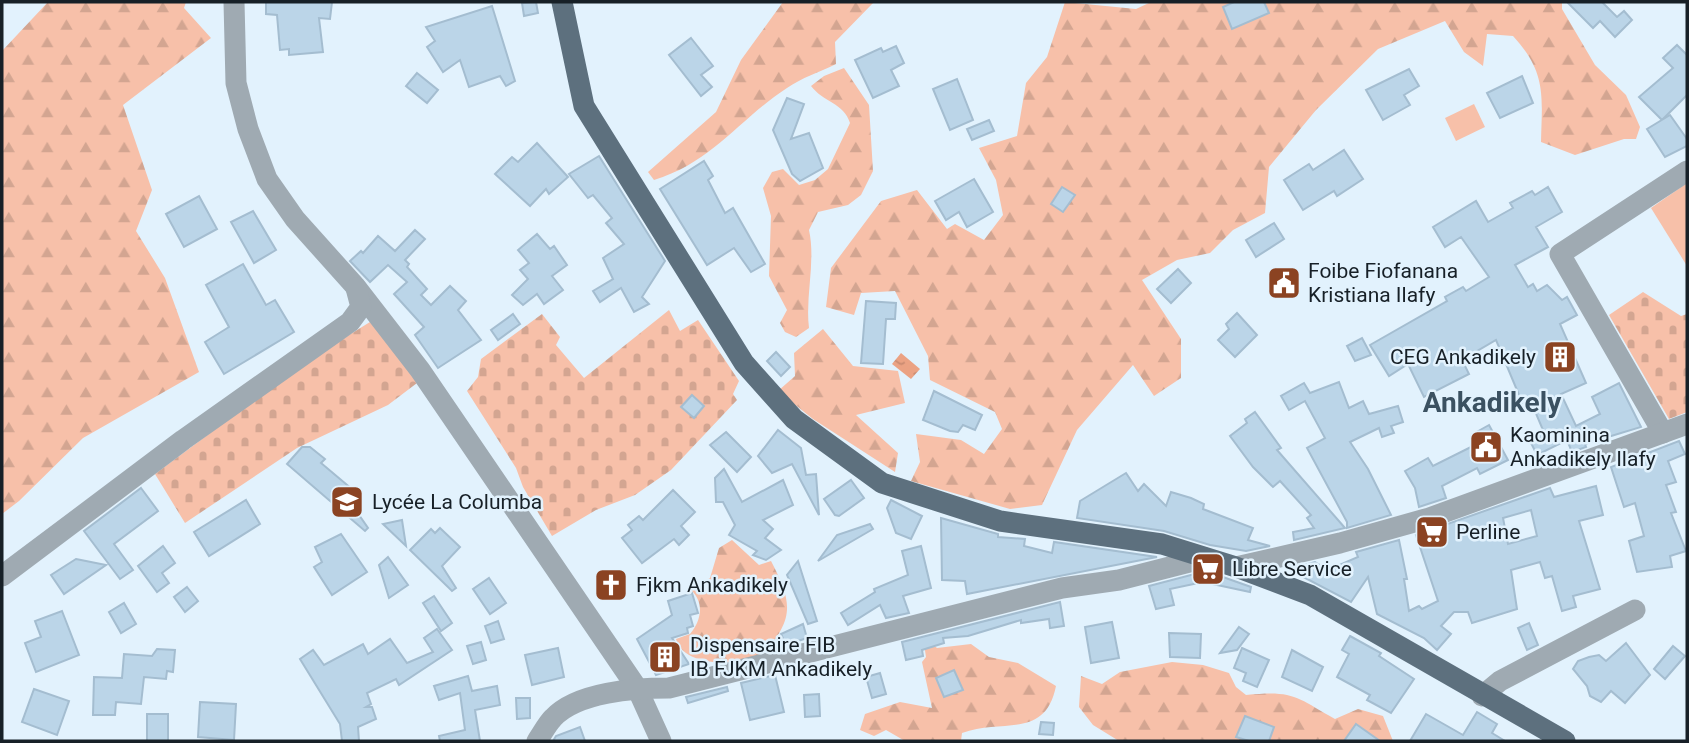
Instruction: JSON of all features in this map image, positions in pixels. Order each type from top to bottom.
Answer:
[{"type":"main road","points":[[562,2],[584,106],[744,363],[794,419],[882,483],[1000,522],[1162,544],[1236,567],[1310,595],[1482,696],[1565,741]]},
{"type":"street","points":[[234,2],[236,83],[267,179],[295,219],[355,286],[420,370],[637,688],[661,741]]},
{"type":"street","points":[[1663,433],[1560,254],[1687,171]]},
{"type":"street","points":[[2,576],[183,440],[350,322],[361,307],[355,286]]},
{"type":"street","points":[[1236,567],[1330,546],[1429,518],[1687,424]]},
{"type":"street","points":[[537,741],[554,716],[590,697],[637,688],[669,688],[1062,588],[1119,580],[1205,558]]},
{"type":"street","points":[[1482,696],[1500,681],[1635,611]]},
{"type":"green space","points":[[48,2],[186,2],[184,8],[211,38],[123,105],[152,190],[136,231],[165,278],[199,372],[83,438],[19,501],[2,514],[2,51]]},
{"type":"green space","points":[[783,2],[874,2],[835,42],[836,64],[792,84],[709,151],[675,172],[654,180],[648,172],[716,112],[741,60]]},
{"type":"green space","points":[[1065,2],[1136,9],[1151,2],[1562,2],[1562,9],[1595,65],[1626,95],[1640,127],[1636,139],[1624,139],[1575,155],[1541,142],[1542,98],[1537,74],[1524,49],[1513,36],[1487,34],[1483,66],[1464,52],[1445,21],[1378,49],[1316,110],[1269,167],[1265,213],[1233,230],[1210,253],[1177,260],[1142,280],[1181,339],[1181,378],[1154,396],[1133,365],[1077,430],[1042,505],[1010,509],[911,481],[920,462],[916,434],[961,440],[984,454],[1002,429],[995,412],[930,380],[928,356],[895,291],[861,293],[854,315],[826,307],[831,268],[881,201],[917,190],[947,229],[955,224],[984,240],[1003,215],[996,180],[979,148],[1017,136],[1026,83],[1047,57]]},
{"type":"green space","points":[[844,68],[869,105],[873,171],[861,195],[848,205],[818,212],[809,230],[809,328],[796,337],[785,332],[780,323],[787,310],[769,276],[771,216],[763,188],[772,172],[783,169],[799,185],[815,180],[828,169],[850,123],[843,111],[811,86],[824,76]]},
{"type":"green space","points":[[1474,104],[1485,127],[1456,141],[1445,118]]},
{"type":"green space","points":[[1687,183],[1687,266],[1651,208]]},
{"type":"green space","points":[[1643,292],[1681,316],[1687,314],[1687,412],[1669,419],[1609,315]]},
{"type":"green space","points":[[669,310],[680,331],[698,320],[739,381],[733,394],[737,400],[671,470],[635,495],[596,510],[552,536],[523,487],[516,468],[467,391],[478,377],[481,359],[542,314],[560,337],[556,345],[584,378]]},
{"type":"green space","points":[[370,322],[421,380],[388,405],[297,448],[185,523],[155,474],[307,361]]},
{"type":"green space","points":[[823,329],[853,366],[898,371],[905,403],[856,415],[898,453],[895,472],[813,419],[778,391],[795,376],[794,353]]},
{"type":"green space","points":[[732,540],[759,565],[771,561],[784,590],[787,613],[779,634],[759,660],[712,662],[689,655],[676,639],[690,634],[699,618],[700,606],[691,590],[710,578],[719,548]]},
{"type":"green space","points":[[923,637],[937,648],[971,644],[989,657],[1018,663],[1056,686],[1050,703],[1042,714],[1032,721],[962,733],[961,741],[905,741],[886,730],[874,736],[860,730],[865,714],[900,702],[932,708],[922,662],[926,657]]},
{"type":"green space","points":[[1172,662],[1203,665],[1229,673],[1236,687],[1246,695],[1275,694],[1294,697],[1335,719],[1358,709],[1383,716],[1393,741],[1119,741],[1093,725],[1079,707],[1081,676],[1102,684],[1120,672]]},
{"type":"water","points":[[901,353],[920,369],[911,379],[892,364]]},
{"type":"building","points":[[266,2],[332,2],[330,19],[319,18],[323,52],[289,55],[289,49],[280,50],[277,15],[266,14]]},
{"type":"building","points":[[536,2],[538,13],[524,16],[522,3]]},
{"type":"building","points":[[1234,2],[1264,2],[1269,13],[1232,29],[1223,7]]},
{"type":"building","points":[[1567,2],[1602,2],[1617,17],[1624,11],[1632,20],[1615,37],[1600,21],[1593,28]]},
{"type":"building","points":[[492,6],[515,81],[506,86],[500,76],[469,87],[460,60],[443,72],[427,47],[435,41],[426,27]]},
{"type":"building","points":[[691,38],[713,66],[701,75],[712,87],[701,96],[669,55]]},
{"type":"building","points":[[1677,45],[1687,55],[1687,95],[1662,120],[1639,97],[1673,68],[1663,58]]},
{"type":"building","points":[[896,46],[904,63],[891,70],[899,86],[873,98],[855,60],[881,48],[883,52]]},
{"type":"building","points":[[1409,69],[1419,86],[1404,95],[1410,105],[1383,120],[1366,90]]},
{"type":"building","points":[[417,73],[438,90],[427,103],[406,86]]},
{"type":"building","points":[[1522,76],[1533,103],[1500,118],[1487,93]]},
{"type":"building","points":[[957,79],[973,120],[950,130],[933,89]]},
{"type":"building","points":[[787,98],[804,104],[791,139],[809,133],[823,168],[800,181],[792,174],[773,130]]},
{"type":"building","points":[[1670,115],[1687,139],[1687,146],[1665,157],[1647,129]]},
{"type":"building","points":[[989,120],[994,131],[972,140],[967,129]]},
{"type":"building","points":[[537,143],[568,177],[549,194],[546,189],[530,206],[495,174],[512,157],[518,162]]},
{"type":"building","points":[[1344,150],[1363,179],[1337,196],[1334,191],[1303,210],[1284,180],[1309,164],[1313,170]]},
{"type":"building","points":[[599,156],[665,261],[642,297],[649,304],[634,312],[621,288],[600,302],[593,291],[613,279],[603,258],[624,244],[606,223],[612,218],[593,195],[588,198],[569,174]]},
{"type":"building","points":[[704,161],[713,176],[708,180],[725,213],[733,208],[765,264],[751,272],[734,248],[707,265],[660,189]]},
{"type":"building","points":[[974,179],[993,212],[967,227],[959,212],[946,220],[935,201]]},
{"type":"building","points":[[1062,187],[1075,195],[1063,212],[1051,204]]},
{"type":"building","points":[[1548,187],[1562,212],[1536,227],[1548,247],[1515,265],[1528,287],[1533,284],[1537,291],[1547,285],[1562,300],[1567,297],[1577,315],[1560,324],[1586,383],[1561,394],[1576,426],[1600,414],[1592,397],[1619,383],[1641,427],[1585,444],[1586,447],[1572,452],[1567,440],[1537,455],[1528,437],[1543,430],[1532,404],[1524,407],[1496,340],[1462,360],[1469,374],[1424,397],[1408,364],[1389,376],[1370,345],[1447,301],[1445,297],[1463,287],[1466,291],[1489,277],[1461,237],[1445,247],[1433,227],[1476,201],[1488,222],[1513,208],[1510,203],[1532,191],[1535,195]]},
{"type":"building","points":[[199,196],[217,229],[184,247],[166,214]]},
{"type":"building","points":[[253,211],[276,250],[254,263],[231,222]]},
{"type":"building","points":[[1274,223],[1284,239],[1256,257],[1246,240]]},
{"type":"building","points":[[415,230],[425,239],[405,260],[409,264],[407,267],[427,289],[421,295],[431,305],[450,286],[466,301],[458,310],[481,340],[438,368],[415,335],[424,327],[394,294],[407,282],[388,265],[370,282],[350,261],[361,251],[363,253],[378,236],[395,251]]},
{"type":"building","points":[[537,234],[550,249],[554,246],[567,265],[552,276],[563,290],[544,304],[537,294],[523,305],[512,295],[528,279],[520,270],[529,263],[518,250]]},
{"type":"building","points":[[243,264],[266,305],[275,300],[294,332],[224,374],[205,342],[229,327],[206,285]]},
{"type":"building","points":[[1178,269],[1191,283],[1171,303],[1157,289]]},
{"type":"building","points":[[866,301],[896,303],[895,319],[886,319],[883,364],[861,363]]},
{"type":"building","points":[[1237,313],[1257,335],[1235,357],[1218,340],[1229,329],[1226,324]]},
{"type":"building","points":[[513,314],[520,324],[498,340],[491,330]]},
{"type":"building","points":[[1362,338],[1371,355],[1355,361],[1347,346]]},
{"type":"building","points":[[776,352],[790,367],[781,376],[767,361]]},
{"type":"building","points":[[1339,382],[1349,408],[1363,401],[1369,414],[1398,406],[1403,422],[1391,426],[1394,433],[1382,437],[1379,428],[1350,442],[1368,469],[1391,515],[1347,528],[1347,522],[1307,448],[1325,438],[1305,401],[1289,410],[1281,396],[1304,383],[1310,393]]},
{"type":"building","points":[[934,391],[982,415],[975,430],[963,425],[958,432],[950,431],[923,420]]},
{"type":"building","points":[[692,395],[704,406],[694,418],[681,407]]},
{"type":"building","points":[[1255,412],[1281,448],[1277,450],[1345,528],[1294,540],[1293,532],[1314,528],[1307,518],[1311,515],[1280,481],[1273,487],[1253,467],[1230,436],[1247,423],[1245,419]]},
{"type":"building","points":[[1489,425],[1508,460],[1480,474],[1477,468],[1442,486],[1446,498],[1419,507],[1415,488],[1405,471],[1428,458],[1433,466],[1479,443],[1473,434]]},
{"type":"building","points":[[778,430],[801,448],[806,475],[816,474],[819,515],[792,464],[772,473],[758,456]]},
{"type":"building","points":[[726,432],[751,457],[737,472],[710,445]]},
{"type":"building","points":[[1679,441],[1685,454],[1668,461],[1676,482],[1666,485],[1676,512],[1671,513],[1686,551],[1670,556],[1672,567],[1637,572],[1629,541],[1644,536],[1635,503],[1624,507],[1611,467]]},
{"type":"building","points":[[302,447],[310,447],[325,459],[321,463],[359,495],[350,502],[368,528],[365,531],[287,464]]},
{"type":"building","points":[[724,469],[742,502],[783,480],[793,505],[763,520],[773,529],[765,538],[781,550],[766,560],[753,555],[757,551],[729,535],[735,525],[723,502],[716,502],[715,478]]},
{"type":"building","points":[[1126,473],[1138,491],[1144,484],[1166,506],[1171,492],[1191,498],[1204,504],[1203,509],[1253,528],[1248,540],[1270,546],[1246,551],[1210,545],[1164,531],[1077,518],[1080,501]]},
{"type":"building","points":[[851,480],[864,498],[839,516],[835,515],[824,499]]},
{"type":"building","points":[[1596,486],[1603,515],[1579,521],[1600,589],[1573,596],[1576,607],[1562,611],[1552,576],[1545,578],[1540,562],[1511,570],[1517,609],[1472,623],[1468,612],[1454,612],[1441,626],[1451,634],[1437,650],[1424,638],[1377,614],[1368,577],[1351,602],[1288,569],[1315,562],[1328,570],[1358,557],[1356,552],[1399,540],[1407,579],[1404,579],[1409,611],[1419,606],[1422,609],[1438,601],[1416,535],[1550,488],[1554,497]],"holes":[[[1531,510],[1537,536],[1508,544],[1503,518]]]},
{"type":"building","points":[[141,488],[158,511],[114,544],[133,570],[120,579],[84,531]]},
{"type":"building","points":[[673,490],[695,512],[681,526],[689,535],[679,545],[674,539],[642,563],[622,538],[632,530],[628,525],[639,516],[643,520]]},
{"type":"building","points":[[246,500],[260,524],[209,556],[194,532]]},
{"type":"building","points":[[891,500],[922,516],[911,539],[896,533],[887,508]]},
{"type":"building","points":[[941,518],[998,534],[998,537],[1025,539],[1024,546],[1052,553],[1054,542],[1157,557],[967,594],[965,581],[942,580]]},
{"type":"building","points":[[402,520],[406,546],[383,524]]},
{"type":"building","points":[[870,524],[873,529],[818,561],[837,535]]},
{"type":"building","points":[[440,528],[460,547],[442,566],[456,588],[452,591],[410,550],[431,529],[435,533]]},
{"type":"building","points":[[341,534],[367,572],[332,595],[314,567],[322,562],[315,547]]},
{"type":"building","points":[[163,546],[175,563],[162,573],[169,583],[157,592],[138,566]]},
{"type":"building","points":[[921,546],[931,588],[903,596],[909,613],[886,618],[880,605],[848,625],[841,613],[875,592],[874,589],[908,575],[902,551]]},
{"type":"building","points":[[388,557],[408,585],[389,598],[379,565]]},
{"type":"building","points":[[76,559],[106,565],[64,594],[51,575]]},
{"type":"building","points":[[798,561],[817,621],[808,624],[787,575]]},
{"type":"building","points":[[1206,571],[1251,587],[1250,592],[1203,582],[1170,589],[1174,605],[1156,609],[1149,586]]},
{"type":"building","points":[[489,578],[506,603],[490,614],[473,589]]},
{"type":"building","points":[[187,587],[198,601],[185,612],[174,597]]},
{"type":"building","points":[[692,593],[698,613],[690,615],[693,626],[687,628],[688,633],[672,638],[689,664],[656,675],[637,639],[672,615],[668,601]]},
{"type":"building","points":[[434,596],[452,623],[441,631],[423,603]]},
{"type":"building","points":[[1060,602],[1064,626],[1050,628],[1049,619],[1021,623],[1021,620],[968,636],[943,638],[944,643],[922,650],[923,656],[906,660],[902,642]]},
{"type":"building","points":[[124,603],[136,624],[121,633],[109,612]]},
{"type":"building","points":[[62,611],[79,655],[36,672],[25,643],[41,637],[35,621]]},
{"type":"building","points":[[498,621],[504,639],[491,643],[485,626]]},
{"type":"building","points":[[1112,622],[1119,658],[1091,663],[1085,627]]},
{"type":"building","points":[[1529,623],[1538,645],[1527,650],[1518,628]]},
{"type":"building","points":[[803,624],[807,638],[786,645],[781,634]]},
{"type":"building","points":[[1239,627],[1249,634],[1237,650],[1220,653]]},
{"type":"building","points":[[437,629],[452,650],[399,685],[396,679],[367,693],[371,704],[366,707],[372,707],[376,719],[358,727],[359,741],[342,741],[340,724],[300,659],[313,650],[324,665],[363,644],[368,654],[390,639],[407,663],[433,652],[424,638]]},
{"type":"building","points":[[1169,633],[1201,634],[1200,658],[1170,657]]},
{"type":"building","points":[[1350,636],[1381,653],[1379,656],[1414,679],[1391,713],[1367,700],[1370,695],[1337,677],[1349,654],[1342,650]]},
{"type":"building","points":[[481,642],[486,660],[473,664],[467,646]]},
{"type":"building","points":[[1626,643],[1650,675],[1625,703],[1611,691],[1601,702],[1590,696],[1587,686],[1573,669],[1578,661],[1589,657],[1599,655],[1606,661]]},
{"type":"building","points":[[1673,646],[1685,656],[1665,679],[1654,669]]},
{"type":"building","points":[[558,648],[564,677],[532,685],[525,655]]},
{"type":"building","points":[[1242,648],[1269,660],[1257,687],[1243,681],[1246,673],[1234,668]]},
{"type":"building","points":[[157,649],[175,650],[173,672],[167,671],[166,679],[144,677],[141,704],[116,702],[115,715],[93,715],[94,677],[122,678],[124,654],[152,656]]},
{"type":"building","points":[[1292,650],[1323,667],[1312,691],[1282,677]]},
{"type":"building","points":[[954,670],[963,690],[944,697],[936,678]]},
{"type":"building","points":[[880,673],[886,694],[872,698],[866,677]]},
{"type":"building","points":[[775,675],[784,712],[750,720],[741,683]]},
{"type":"building","points":[[468,676],[472,691],[497,686],[500,705],[475,710],[480,741],[440,741],[439,736],[465,730],[460,693],[439,700],[434,686]]},
{"type":"building","points":[[727,687],[728,691],[688,703],[686,697]]},
{"type":"building","points":[[34,689],[69,701],[57,735],[22,722]]},
{"type":"building","points":[[819,694],[820,716],[805,717],[804,695]]},
{"type":"building","points":[[516,698],[530,698],[530,718],[517,719]]},
{"type":"building","points":[[200,702],[236,704],[234,740],[198,737]]},
{"type":"building","points":[[1477,712],[1497,724],[1492,733],[1505,741],[1410,741],[1426,714],[1463,735]]},
{"type":"building","points":[[147,714],[168,714],[168,741],[147,741]]},
{"type":"building","points":[[1245,716],[1274,727],[1269,741],[1249,741],[1236,737]]},
{"type":"building","points":[[1041,722],[1054,723],[1053,735],[1039,734]]},
{"type":"building","points":[[1356,724],[1380,741],[1344,741]]},
{"type":"building","points":[[580,727],[585,741],[553,741],[556,736]]},
{"type":"place","name":"Foibe Fiofanana Kristiana Ilafy","points":[[1284,283]]},
{"type":"place","name":"CEG Ankadikely","points":[[1560,357]]},
{"type":"place","name":"Kaominina Ankadikely Ilafy","points":[[1486,447]]},
{"type":"place","name":"Lycée La Columba","points":[[347,502]]},
{"type":"place","name":"Perline","points":[[1432,532]]},
{"type":"place","name":"Libre Service","points":[[1208,569]]},
{"type":"place","name":"Fjkm Ankadikely","points":[[611,585]]},
{"type":"place","name":"Dispensaire FIB IB FJKM Ankadikely","points":[[665,657]]},
{"type":"district","name":"Ankadikely","points":[[1492,402]]}]
